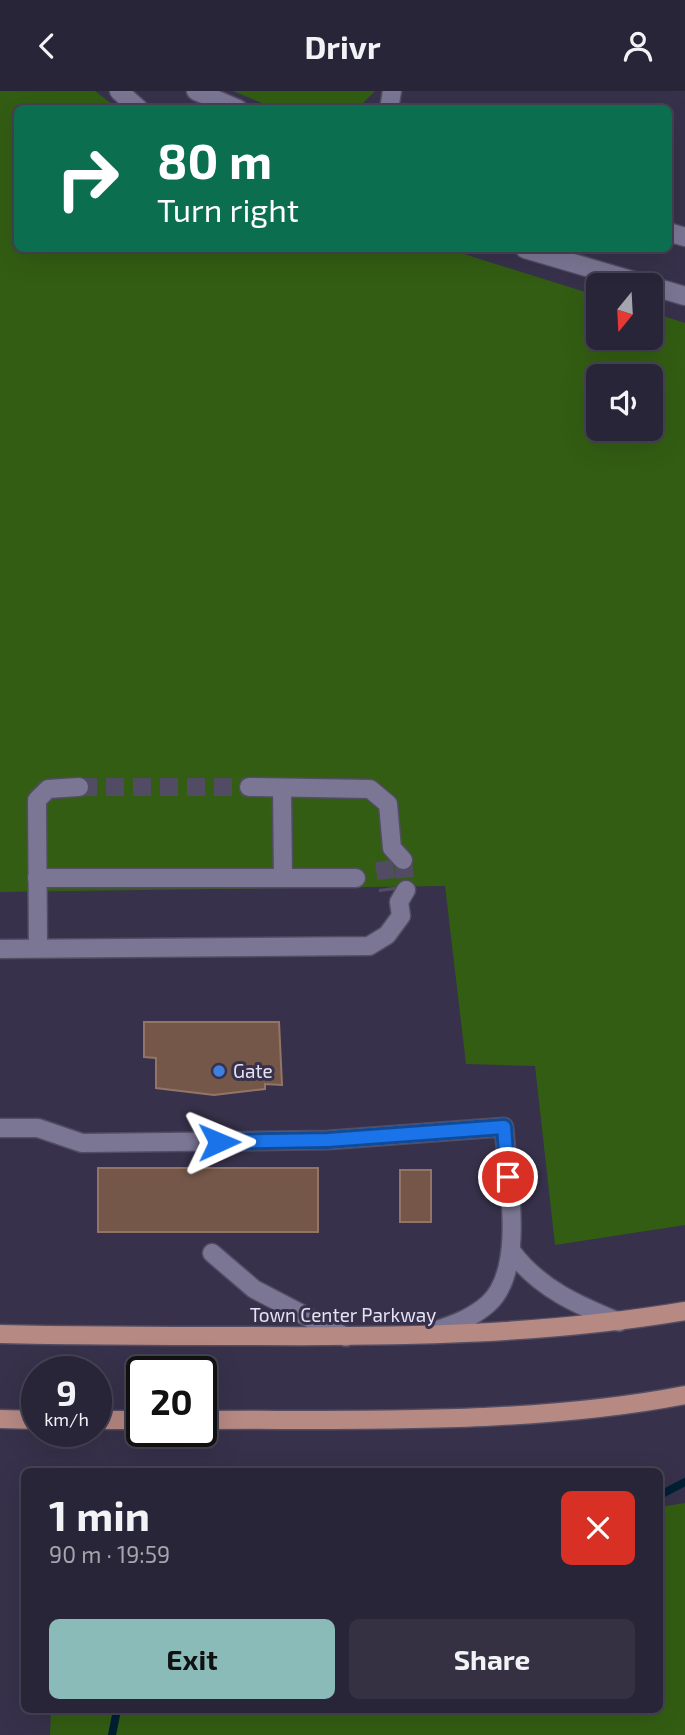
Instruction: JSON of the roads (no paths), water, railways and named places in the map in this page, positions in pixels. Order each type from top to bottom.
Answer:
[{"type":"main road","name":"Town Center Parkway","points":[[0,1334],[418,1337],[488,1334],[620,1322],[685,1311]]},
{"type":"main road","points":[[217,1420],[351,1419],[553,1412],[679,1396]]},
{"type":"main road","points":[[0,1419],[21,1420]]},
{"type":"street","points":[[119,91],[135,105]]},
{"type":"street","points":[[196,91],[229,105]]},
{"type":"street","points":[[535,252],[606,273]]},
{"type":"street","points":[[663,290],[685,296]]},
{"type":"street","points":[[38,948],[37,800],[48,789],[79,787]]},
{"type":"street","points":[[249,787],[370,789],[388,804],[393,857]]},
{"type":"street","points":[[282,788],[283,879]]},
{"type":"street","points":[[37,878],[356,878]]},
{"type":"street","points":[[0,949],[369,946],[387,935],[401,916],[398,894]]},
{"type":"street","points":[[0,1128],[38,1128],[82,1143],[328,1140],[504,1127],[512,1252],[491,1302],[469,1319],[418,1337]]},
{"type":"street","points":[[512,1252],[527,1271],[547,1287],[575,1304],[620,1322]]},
{"type":"street","points":[[212,1253],[254,1289],[346,1337]]},
{"type":"waterway","points":[[663,1493],[685,1482]]},
{"type":"waterway","points":[[112,1735],[116,1713]]},
{"type":"tunnel","points":[[79,787],[249,787]]},
{"type":"tunnel","points":[[403,860],[406,890]]},
{"type":"tunnel","points":[[384,861],[388,891]]},
{"type":"place","name":"Gate","points":[[219,1071]]}]
